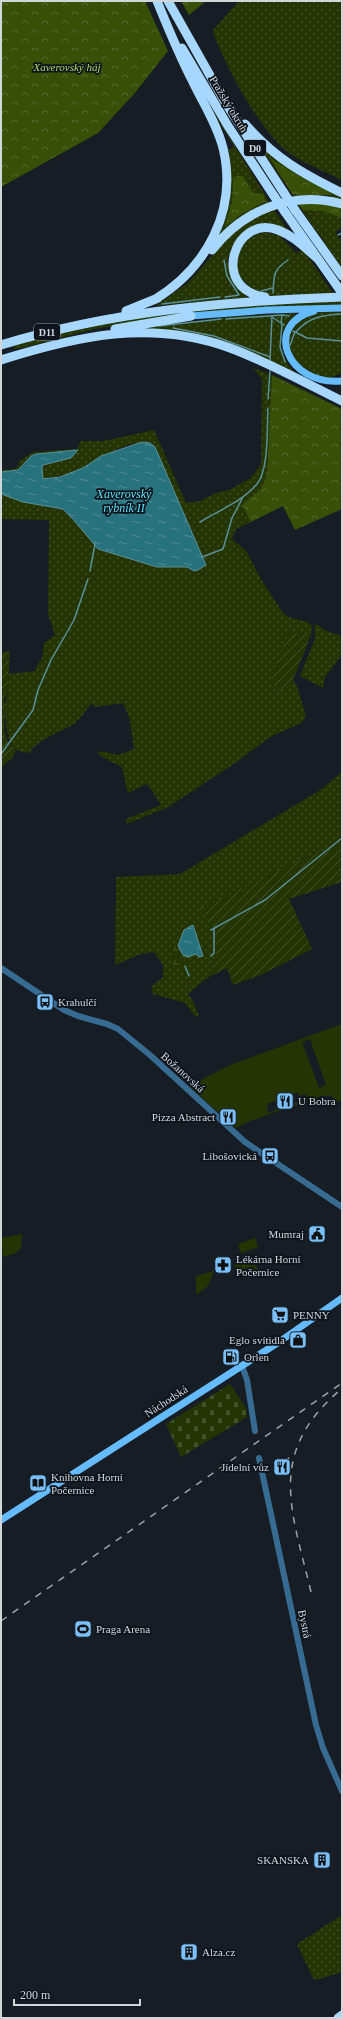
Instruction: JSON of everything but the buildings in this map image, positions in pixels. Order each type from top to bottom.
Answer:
[{"type":"highway","points":[[154,300],[182,280],[206,252],[220,223],[226,195],[226,171],[220,140],[157,1]]},
{"type":"highway","name":"Pražský okruh","points":[[168,1],[194,50],[225,102],[295,210],[342,276]]},
{"type":"highway","name":"Pražský okruh","points":[[185,60],[274,196],[342,293]]},
{"type":"highway","points":[[225,102],[260,141],[281,160],[342,193]]},
{"type":"highway","points":[[94,321],[154,300],[182,284],[226,234],[252,214],[278,204],[296,200],[322,200],[342,204]]},
{"type":"highway","points":[[290,299],[257,296],[242,287],[235,276],[232,263],[239,243],[256,230],[264,228],[276,229],[293,238],[318,259]]},
{"type":"highway","name":"D11","points":[[1,345],[94,321],[196,306],[290,299],[342,298]]},
{"type":"highway","name":"D11","points":[[1,360],[133,324],[191,316]]},
{"type":"highway","points":[[75,340],[107,334],[136,332],[170,334],[198,338],[246,354],[340,400]]},
{"type":"highway","points":[[338,2018],[342,2015]]},
{"type":"main road","points":[[334,308],[310,312],[299,318],[290,329],[286,347],[292,362],[304,373],[320,380],[342,381]]},
{"type":"main road","points":[[191,316],[268,310],[342,308]]},
{"type":"main road","name":"Náchodská","points":[[1,1520],[242,1366],[342,1298]]},
{"type":"street","name":"Božanovská","points":[[1,968],[64,1010],[118,1029],[150,1055],[245,1142],[342,1207]]},
{"type":"street","points":[[242,1366],[255,1431]]},
{"type":"street","name":"Bystrá","points":[[259,1458],[316,1725],[323,1748],[342,1791]]},
{"type":"green space","name":"Xaverovský háj","points":[[1,1],[145,1],[168,51],[134,94],[98,133],[1,187]]},
{"type":"green space","points":[[181,1],[206,1],[189,15]]},
{"type":"green space","points":[[239,1],[342,1],[342,180],[295,157],[283,147],[270,134],[246,100],[213,32]]},
{"type":"green space","points":[[204,96],[270,203],[218,238],[226,214],[229,191],[225,142],[229,150],[234,147]],"holes":[[[243,176],[253,193],[262,194],[266,200],[265,202],[247,211],[225,227],[232,201],[233,180]]]},
{"type":"green space","points":[[260,147],[342,196],[342,201],[294,197]],"holes":[[[269,157],[297,175],[330,191],[330,196],[293,195]]]},
{"type":"green space","points":[[269,157],[297,175],[330,191],[331,195],[293,195]]},
{"type":"green space","points":[[237,176],[243,176],[253,193],[263,194],[266,201],[242,214],[225,227],[232,201],[233,180]]},
{"type":"green space","points":[[297,203],[303,203],[303,210],[322,211],[342,218],[342,228],[335,232],[340,239],[342,238],[342,268]]},
{"type":"green space","points":[[316,203],[342,208],[342,218],[322,211],[303,210],[298,204]]},
{"type":"green space","points":[[273,208],[288,231],[276,225],[268,224],[239,237],[233,245],[228,258],[229,273],[236,287],[248,297],[155,306],[188,283],[237,228]]},
{"type":"green space","points":[[264,232],[280,236],[296,253],[302,250],[305,252],[333,294],[270,296],[255,293],[236,273],[237,257],[244,242],[249,238]]},
{"type":"green space","points":[[342,299],[342,305],[126,324],[94,329],[22,348],[14,349],[13,346],[38,338],[171,311]]},
{"type":"green space","points":[[342,311],[342,373],[327,379],[319,378],[294,361],[288,344],[292,329],[299,321],[317,313]]},
{"type":"green space","points":[[297,313],[286,325],[283,332],[281,345],[288,365],[298,375],[260,358],[141,328],[228,317]]},
{"type":"green space","points":[[253,368],[272,375],[267,474],[261,489],[243,505],[251,522],[236,529],[232,539],[246,551],[262,581],[283,613],[291,618],[308,622],[312,627],[311,635],[289,631],[283,650],[275,694],[293,680],[297,686],[306,716],[301,723],[270,737],[231,766],[168,807],[127,824],[126,819],[161,805],[153,791],[146,784],[128,793],[122,767],[100,756],[98,753],[100,751],[118,755],[134,749],[130,720],[123,703],[95,707],[92,703],[74,724],[43,740],[29,753],[17,750],[8,736],[6,726],[6,704],[9,674],[36,671],[36,667],[42,658],[44,643],[55,635],[48,614],[49,520],[1,519],[1,494],[23,502],[63,509],[98,549],[157,567],[187,567],[201,569],[205,565],[153,444],[144,443],[126,446],[117,449],[84,468],[69,474],[42,479],[43,465],[65,460],[23,463],[14,471],[1,472],[1,470],[14,469],[19,465],[18,462],[33,452],[77,449],[81,441],[103,441],[154,430],[186,503],[200,501],[218,492],[229,490],[251,478],[261,464],[262,379]]},
{"type":"green space","points":[[272,375],[342,409],[342,509],[295,530],[283,506],[251,522],[242,505],[261,489],[267,474]]},
{"type":"green space","points":[[315,623],[326,631],[342,636],[342,654],[325,677],[323,688],[300,676],[315,639]]},
{"type":"green space","points":[[289,631],[311,635],[293,680],[275,694],[272,676]]},
{"type":"green space","points":[[10,651],[8,687],[4,701],[7,705],[4,730],[7,740],[16,750],[13,757],[1,768],[1,653]]},
{"type":"green space","points":[[342,772],[342,840],[324,855],[321,850],[200,909],[204,919],[215,925],[216,956],[213,961],[211,976],[188,994],[193,1001],[199,1016],[196,1017],[185,1003],[153,994],[151,987],[163,977],[163,965],[154,952],[141,954],[115,965],[116,877],[180,874],[322,789]]},
{"type":"green space","points":[[342,840],[342,882],[289,899],[312,949],[261,975],[233,985],[227,968],[211,976],[213,961],[216,956],[215,926],[204,919],[199,909],[321,850],[324,855]]},
{"type":"green space","points":[[180,937],[178,942],[183,955],[188,957],[189,961],[186,966],[176,969],[172,963],[175,942]]},
{"type":"green space","points":[[342,1024],[342,1100],[334,1102],[331,1095],[322,1096],[250,1121],[236,1128],[189,1086],[230,1065]],"holes":[[[310,1039],[326,1085],[319,1088],[302,1042]],[[298,1092],[299,1096],[306,1094],[307,1099],[268,1113],[267,1104]]]},
{"type":"green space","points":[[22,1234],[21,1248],[14,1254],[3,1257],[1,1238]]},
{"type":"green space","points":[[255,1238],[258,1247],[241,1253],[238,1244]]},
{"type":"green space","points":[[241,1262],[255,1263],[258,1271],[255,1273],[238,1275],[234,1264]]},
{"type":"green space","points":[[214,1271],[208,1286],[196,1295],[196,1276]]},
{"type":"green space","points":[[230,1384],[246,1408],[247,1417],[181,1457],[166,1424]]},
{"type":"green space","points":[[342,1915],[342,1972],[316,1980],[313,1978],[297,1944]]},
{"type":"water","name":"Xaverovský rybník II","points":[[142,442],[150,443],[155,447],[206,565],[198,570],[194,571],[187,567],[157,567],[98,549],[63,509],[23,502],[1,494],[1,472],[18,470],[31,456],[36,454],[78,450],[71,458],[43,465],[43,479],[60,477],[83,468],[101,456]]},
{"type":"water","points":[[193,925],[203,956],[199,957],[196,954],[188,957],[183,955],[178,946],[184,930]]},
{"type":"waterway","points":[[338,235],[342,233]]},
{"type":"waterway","points":[[224,260],[227,276],[239,295]]},
{"type":"waterway","points":[[273,293],[275,274],[279,267],[288,260]]},
{"type":"waterway","points":[[261,291],[273,288]]},
{"type":"waterway","points":[[225,297],[239,295]]},
{"type":"waterway","points":[[162,304],[220,297]]},
{"type":"waterway","points":[[296,332],[306,323],[316,318],[342,314]]},
{"type":"waterway","points":[[226,319],[282,315],[281,323]]},
{"type":"waterway","points":[[283,315],[289,316]]},
{"type":"waterway","points":[[272,317],[284,325]]},
{"type":"waterway","points":[[270,360],[272,317]]},
{"type":"waterway","points":[[159,326],[221,319]]},
{"type":"waterway","points":[[282,324],[280,347],[285,362]]},
{"type":"waterway","points":[[173,328],[214,336],[270,357]]},
{"type":"waterway","points":[[293,331],[307,338],[342,341]]},
{"type":"waterway","points":[[290,345],[295,332]]},
{"type":"waterway","points":[[268,399],[270,371]]},
{"type":"waterway","points":[[200,522],[238,501],[257,484],[264,469],[268,408]]},
{"type":"waterway","points":[[202,557],[223,549],[232,518],[243,497]]},
{"type":"waterway","points":[[90,571],[95,544]]},
{"type":"waterway","points":[[1,754],[33,710],[38,690],[51,660],[74,620],[88,579]]},
{"type":"waterway","points":[[211,930],[265,900],[342,838]]},
{"type":"waterway","points":[[211,956],[214,953],[214,929]]},
{"type":"waterway","points":[[185,966],[189,976]]},
{"type":"railway","points":[[1,1621],[342,1383]]},
{"type":"railway","points":[[311,1592],[292,1509],[290,1485],[293,1461],[301,1438],[316,1414],[339,1391]]},
{"type":"railway","points":[[276,1474],[292,1454]]},
{"type":"place","name":"Krahulčí","points":[[45,1002]]},
{"type":"place","name":"U Bobra","points":[[285,1101]]},
{"type":"place","name":"Pizza Abstract","points":[[228,1117]]},
{"type":"place","name":"Libošovická","points":[[270,1156]]},
{"type":"place","name":"Mumraj","points":[[317,1234]]},
{"type":"place","name":"Lékárna Horní Počernice","points":[[223,1265]]},
{"type":"place","name":"PENNY","points":[[280,1315]]},
{"type":"place","name":"Eglo svítidla","points":[[298,1340]]},
{"type":"place","name":"Orlen","points":[[231,1357]]},
{"type":"place","name":"Jídelní vůz","points":[[282,1467]]},
{"type":"place","name":"Knihovna Horní Počernice","points":[[38,1483]]},
{"type":"place","name":"Praga Arena","points":[[83,1629]]},
{"type":"place","name":"SKANSKA","points":[[322,1860]]},
{"type":"place","name":"Alza.cz","points":[[189,1952]]}]
